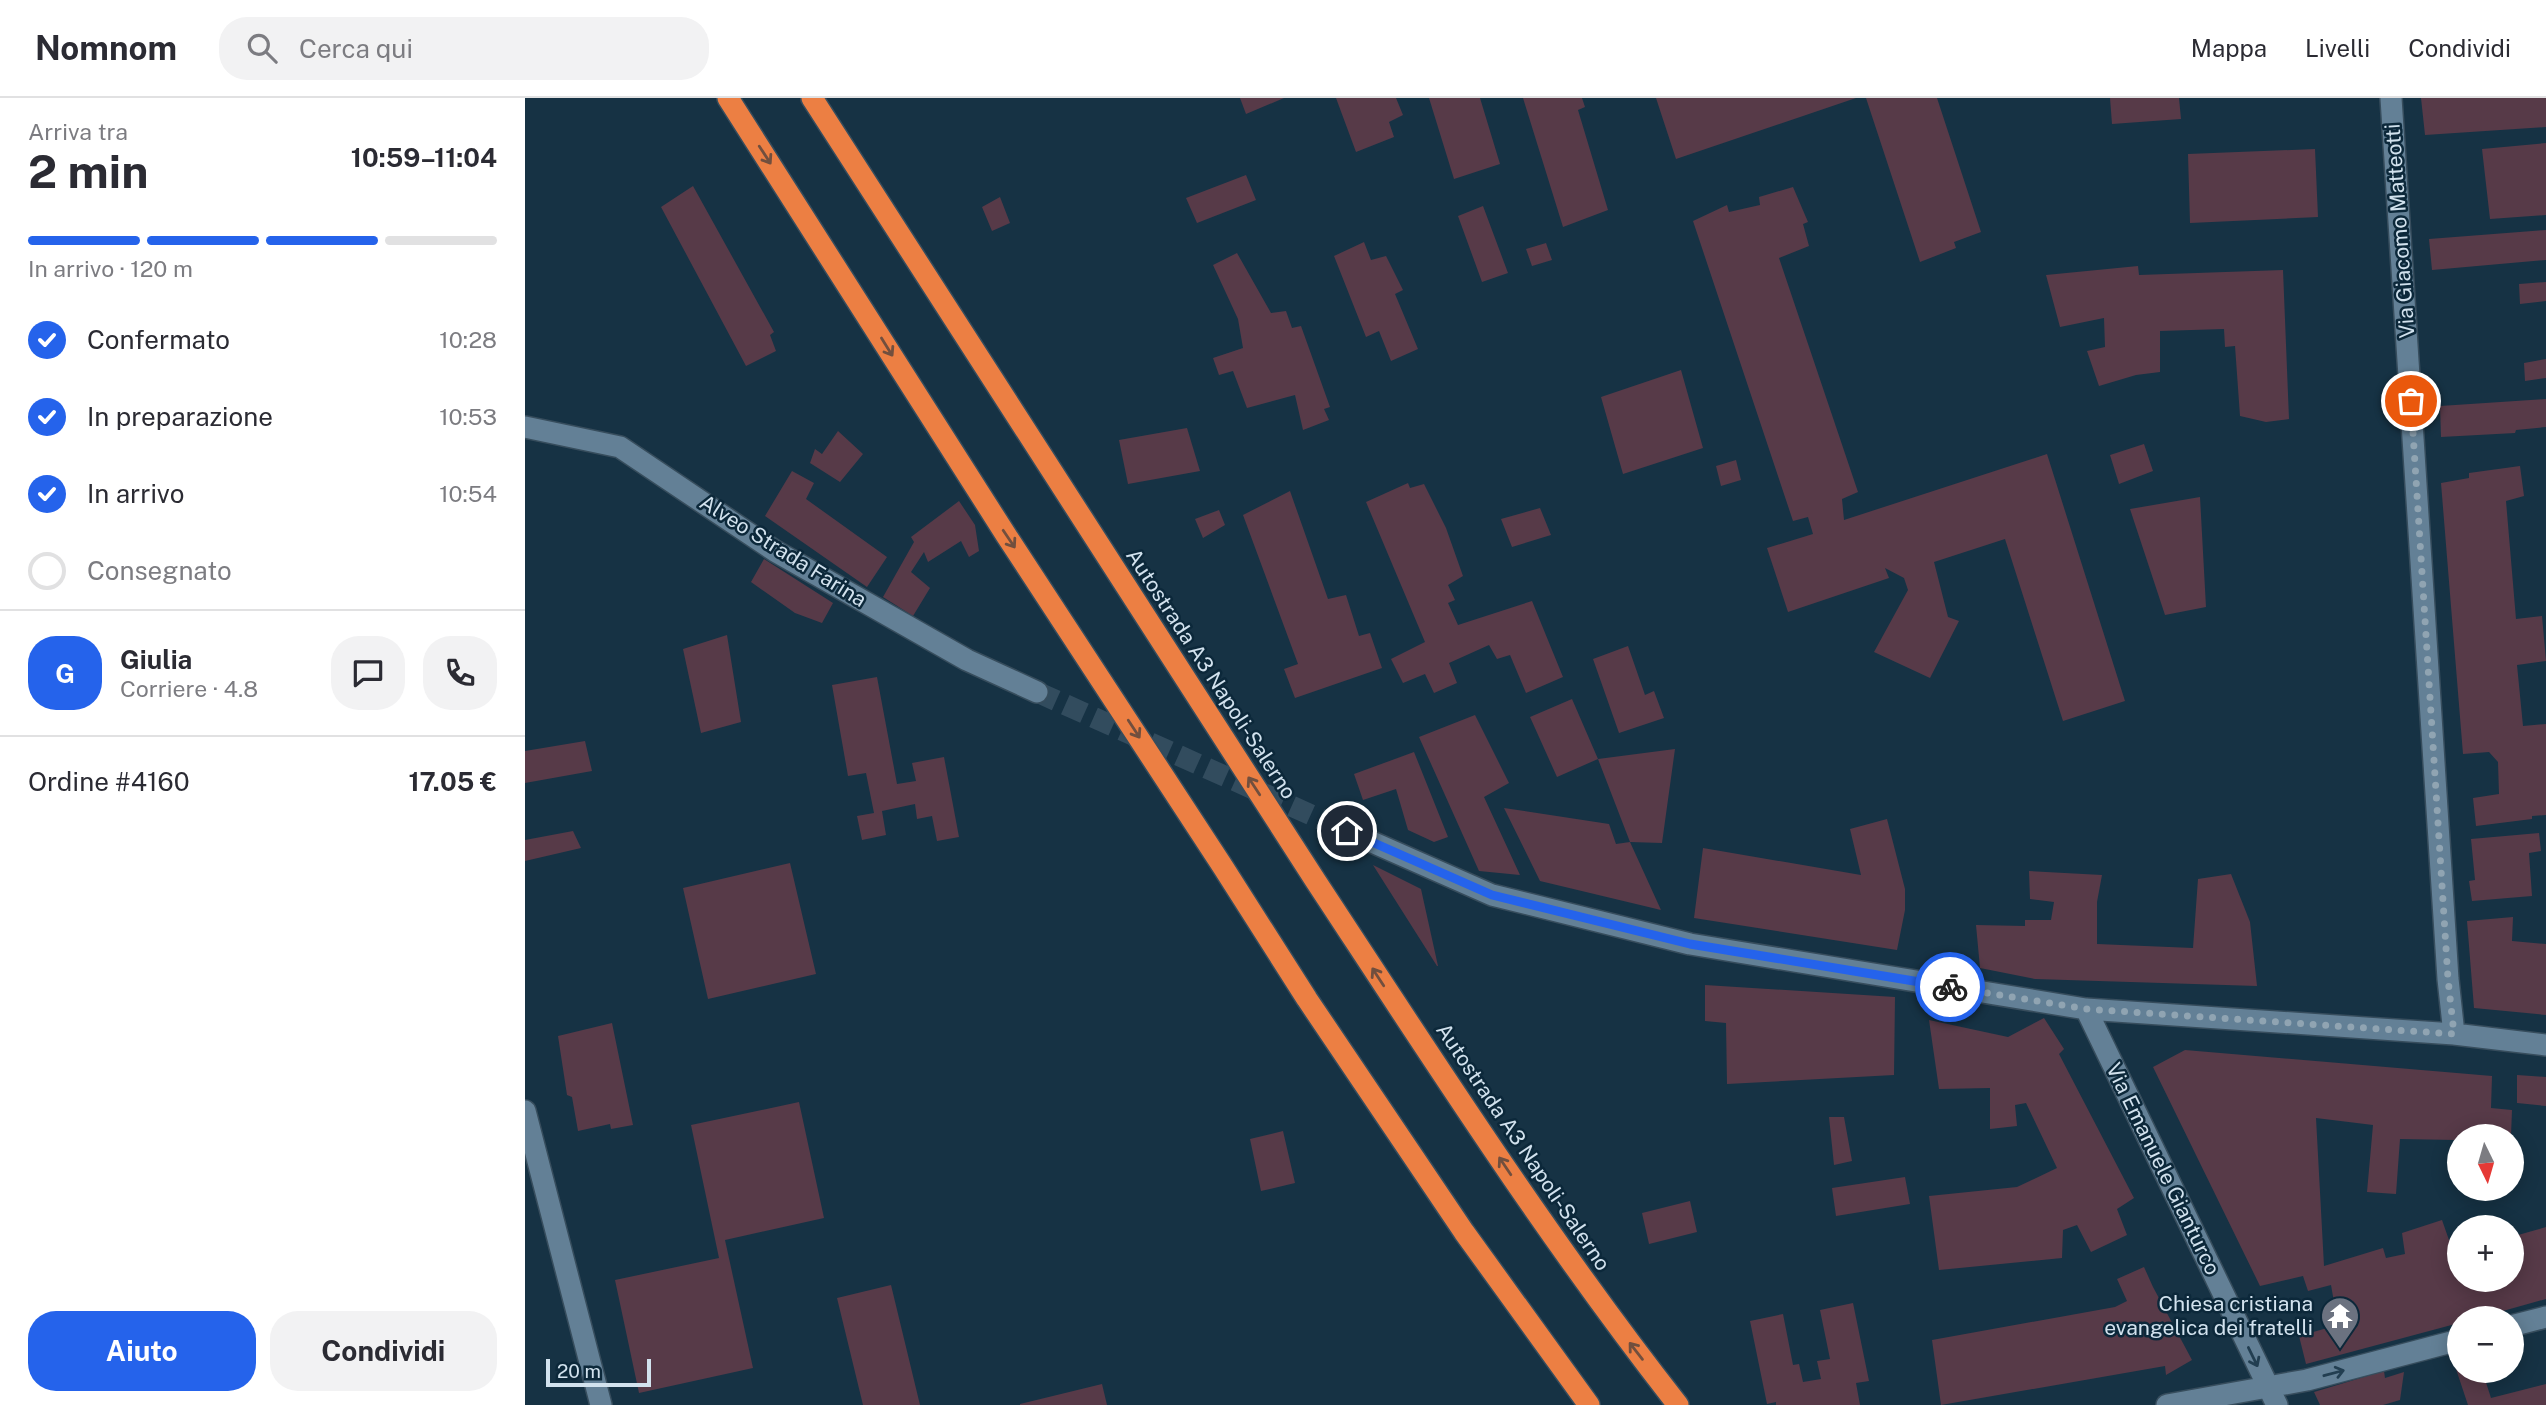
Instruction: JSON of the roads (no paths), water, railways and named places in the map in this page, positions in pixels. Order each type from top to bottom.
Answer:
[{"type":"highway","points":[[728,98],[1006,536],[1307,999],[1464,1232],[1589,1405]]},
{"type":"highway","name":"Autostrada A3 Napoli-Salerno","points":[[812,98],[1426,1050],[1615,1325],[1678,1405]]},
{"type":"street","name":"Via Giacomo Matteotti","points":[[2391,98],[2448,979],[2454,1034]]},
{"type":"street","name":"Alveo Strada Farina","points":[[525,428],[620,447],[775,551],[967,660],[1037,691]]},
{"type":"street","points":[[1347,831],[1492,895],[1690,944],[2086,1009],[2454,1034],[2546,1045]]},
{"type":"street","name":"Via Emanuele Gianturco","points":[[2086,1009],[2272,1396]]},
{"type":"street","points":[[525,1111],[601,1405]]},
{"type":"street","points":[[2524,1323],[2546,1317]]},
{"type":"street","points":[[2167,1405],[2272,1396],[2307,1380],[2447,1343]]},
{"type":"tunnel","points":[[1037,692],[1347,831]]},
{"type":"place","name":"Chiesa cristiana evangelica dei fratelli","points":[[2340,1350]]}]
